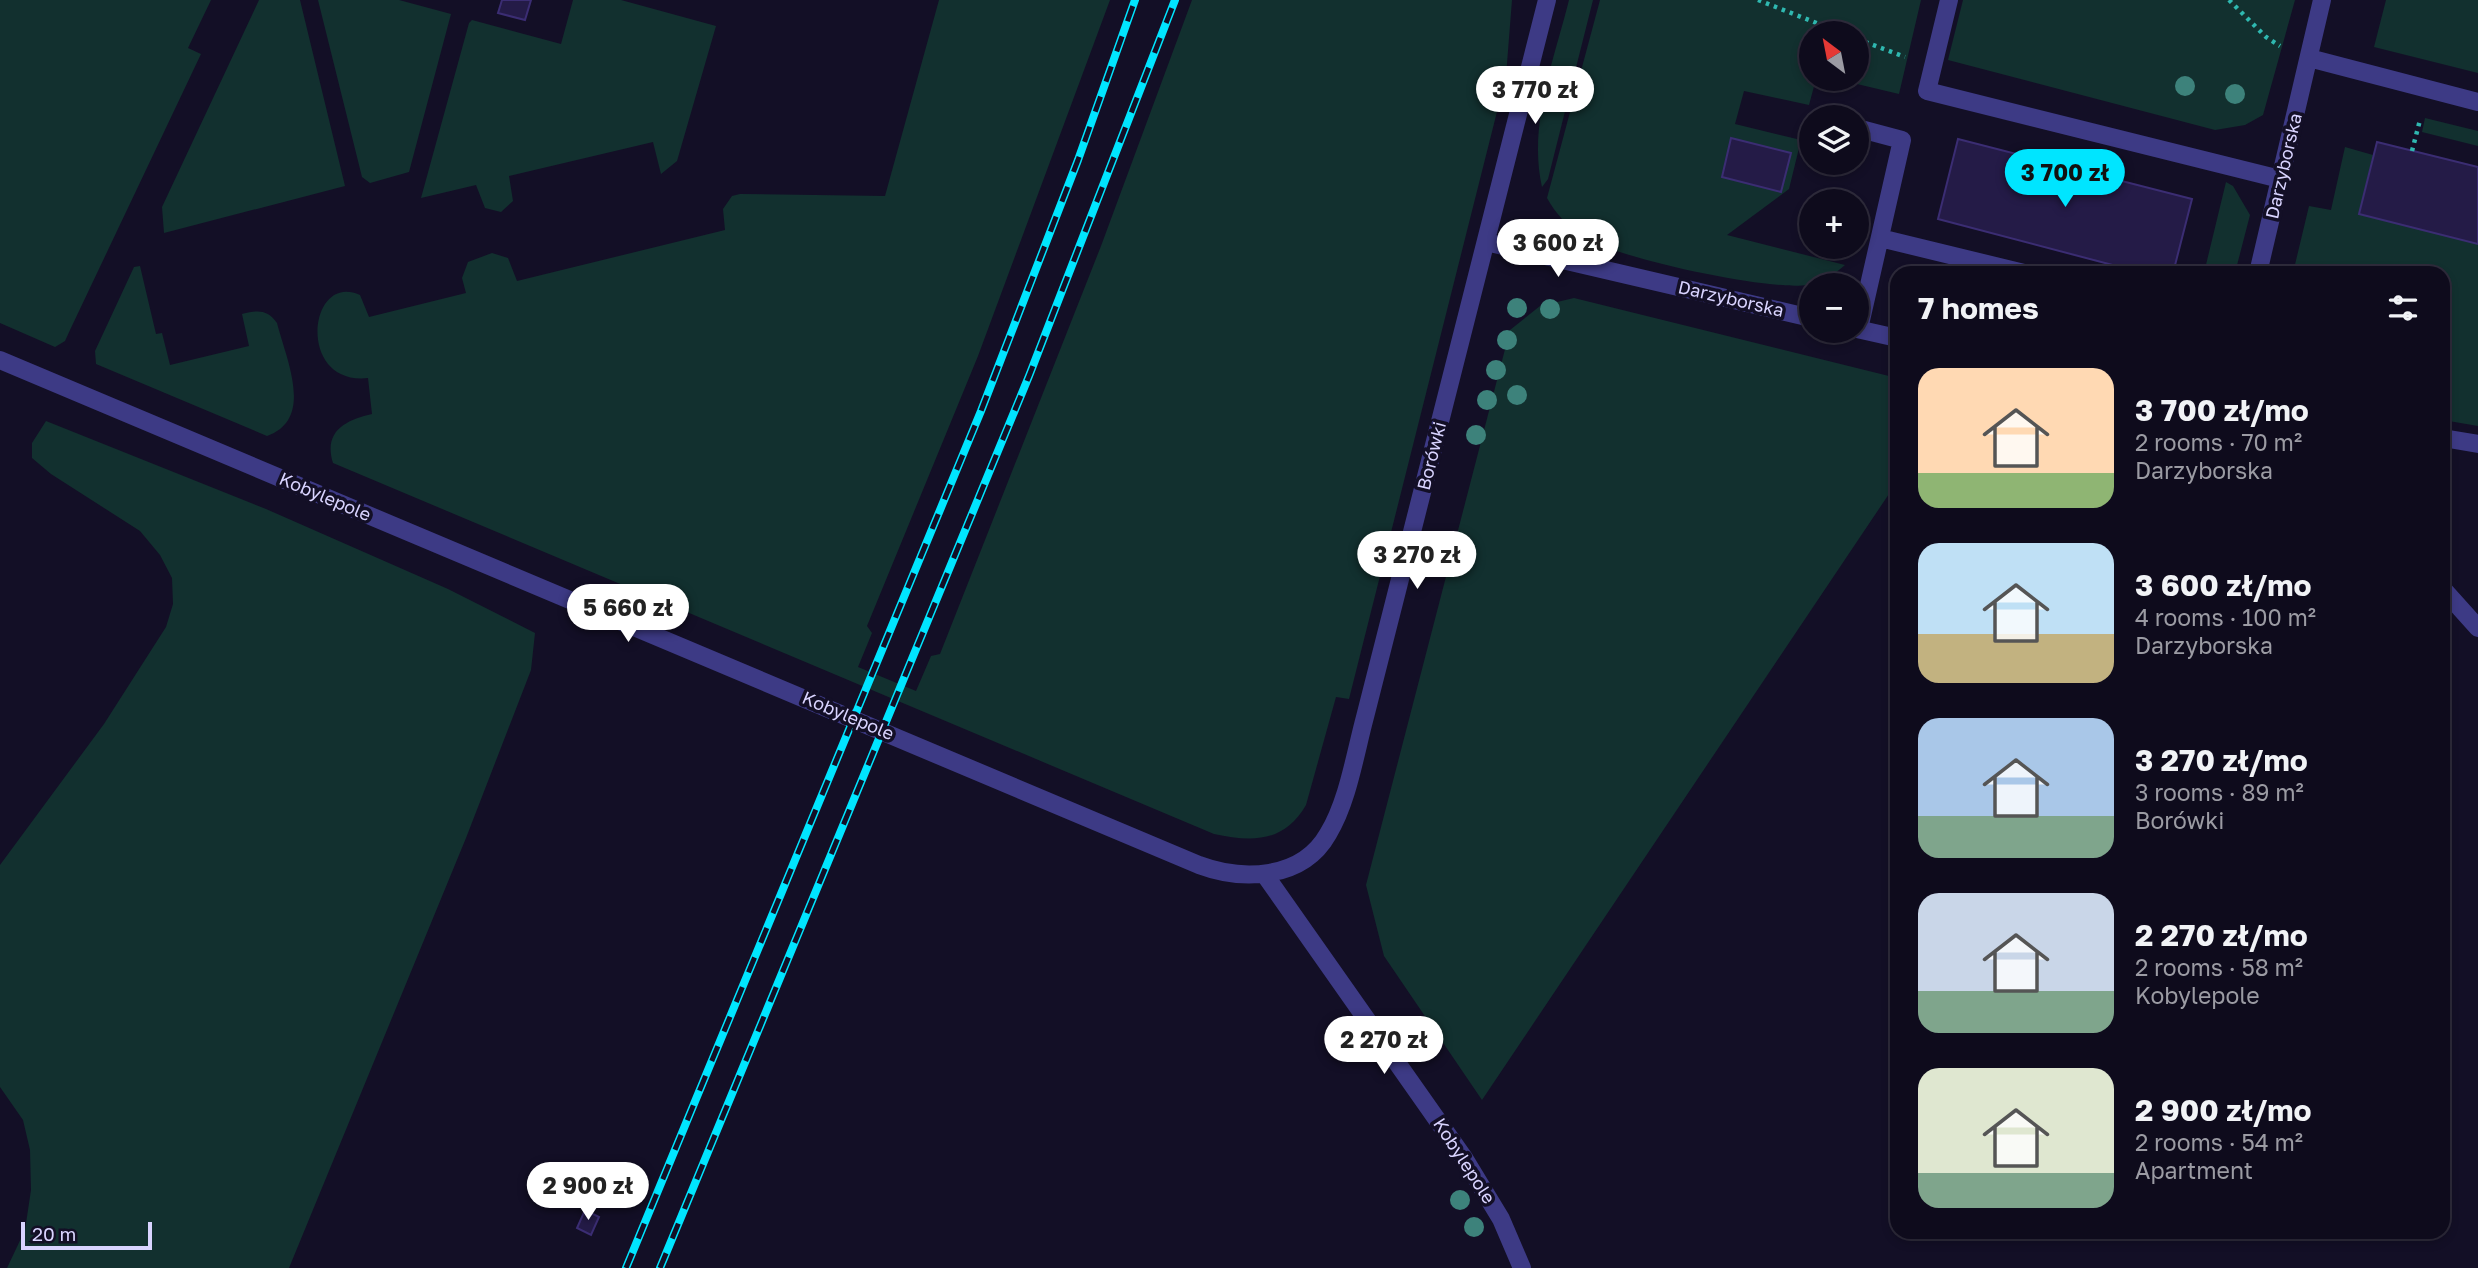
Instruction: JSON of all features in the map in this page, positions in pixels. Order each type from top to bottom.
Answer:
[{"type":"street","name":"Borówki","points":[[1265,875],[1311,854],[1321,846],[1335,822],[1365,717],[1547,0]]},
{"type":"street","points":[[1949,0],[1927,91],[2280,179]]},
{"type":"street","name":"Darzyborska","points":[[2260,266],[2322,0]]},
{"type":"street","points":[[2309,58],[2478,102]]},
{"type":"street","points":[[1869,131],[1902,140],[1869,284]]},
{"type":"street","points":[[1880,238],[1995,266]]},
{"type":"street","name":"Darzyborska","points":[[1486,242],[1799,315]]},
{"type":"street","points":[[1869,332],[1890,336]]},
{"type":"street","name":"Kobylepole","points":[[0,360],[1199,865],[1235,875],[1265,875],[1464,1158],[1501,1219],[1522,1268]]},
{"type":"street","points":[[2450,439],[2478,444]]},
{"type":"street","points":[[2450,597],[2478,628]]},
{"type":"path","points":[[1758,0],[1811,21]]},
{"type":"path","points":[[2229,0],[2266,37],[2288,51],[2309,58]]},
{"type":"path","points":[[1869,43],[1933,67]]},
{"type":"green space","points":[[0,0],[211,0],[188,48],[201,54],[65,341],[55,347],[0,323]]},
{"type":"green space","points":[[259,0],[300,0],[345,186],[164,233],[162,207]]},
{"type":"green space","points":[[318,0],[399,0],[451,14],[409,172],[370,183],[362,177]]},
{"type":"green space","points":[[573,0],[621,0],[716,26],[677,161],[661,174],[653,142],[509,176],[513,201],[501,212],[485,208],[476,185],[421,198],[469,23],[472,20],[561,44]]},
{"type":"green space","points":[[939,0],[1110,0],[978,356],[867,626],[872,633],[858,667],[916,691],[931,656],[940,654],[1101,246],[1192,0],[1512,0],[1506,76],[1349,699],[1336,697],[1306,805],[1288,827],[1277,833],[1254,838],[1214,834],[333,463],[331,443],[334,435],[346,424],[372,414],[368,378],[345,376],[329,365],[320,349],[318,330],[321,313],[329,299],[342,292],[360,295],[369,317],[466,293],[462,278],[468,262],[492,253],[508,258],[517,281],[725,230],[723,209],[732,196],[740,194],[885,196]]},
{"type":"green space","points":[[1569,0],[1593,0],[1548,179],[1542,187],[1538,140],[1540,116]]},
{"type":"green space","points":[[1600,0],[1921,0],[1899,94],[1869,87],[1869,21],[1799,21],[1799,91],[1813,91],[1809,105],[1744,91],[1735,124],[1799,140],[1799,148],[1789,189],[1727,235],[1799,253],[1799,259],[1821,259],[1845,265],[1836,273],[1799,273],[1799,285],[1788,286],[1693,271],[1601,245],[1583,237],[1558,215],[1547,198]],"holes":[[[1732,138],[1791,153],[1781,191],[1722,176]]]},
{"type":"green space","points":[[1963,0],[2295,0],[2263,115],[2245,125],[2215,130],[1948,60]]},
{"type":"green space","points":[[2386,0],[2478,0],[2478,73],[2374,47]]},
{"type":"green space","points":[[2425,118],[2478,131],[2478,146],[2422,132]]},
{"type":"green space","points":[[2345,147],[2373,155],[2359,214],[2478,244],[2478,426],[2450,421],[2450,266],[2295,266],[2309,206],[2331,210]]},
{"type":"green space","points":[[2226,182],[2233,186],[2250,215],[2237,266],[2206,266]]},
{"type":"green space","points":[[140,266],[156,334],[162,333],[170,365],[249,346],[242,314],[262,312],[273,318],[286,353],[293,387],[294,402],[290,416],[282,428],[267,436],[96,364],[95,351],[134,267]]},
{"type":"green space","points":[[1574,298],[1890,376],[1890,492],[1482,1100],[1384,956],[1366,885],[1510,330],[1540,306]]},
{"type":"green space","points":[[46,421],[266,509],[448,589],[535,633],[531,670],[466,838],[289,1268],[7,1268],[25,1230],[31,1190],[30,1150],[23,1120],[0,1087],[0,865],[104,724],[166,627],[173,604],[172,578],[160,555],[140,531],[51,474],[32,458],[32,443]]},
{"type":"building","points":[[502,0],[531,0],[525,20],[498,13]]},
{"type":"building","points":[[1731,138],[1791,153],[1781,192],[1722,177]]},
{"type":"building","points":[[1958,139],[2192,199],[2175,266],[2116,266],[1938,219]]},
{"type":"building","points":[[2377,142],[2478,167],[2478,244],[2359,214]]},
{"type":"building","points":[[585,1210],[599,1217],[591,1235],[577,1228]]},
{"type":"railway","points":[[626,1268],[981,411],[1078,160],[1135,0]]},
{"type":"railway","points":[[660,1268],[1029,376],[1175,0]]}]
